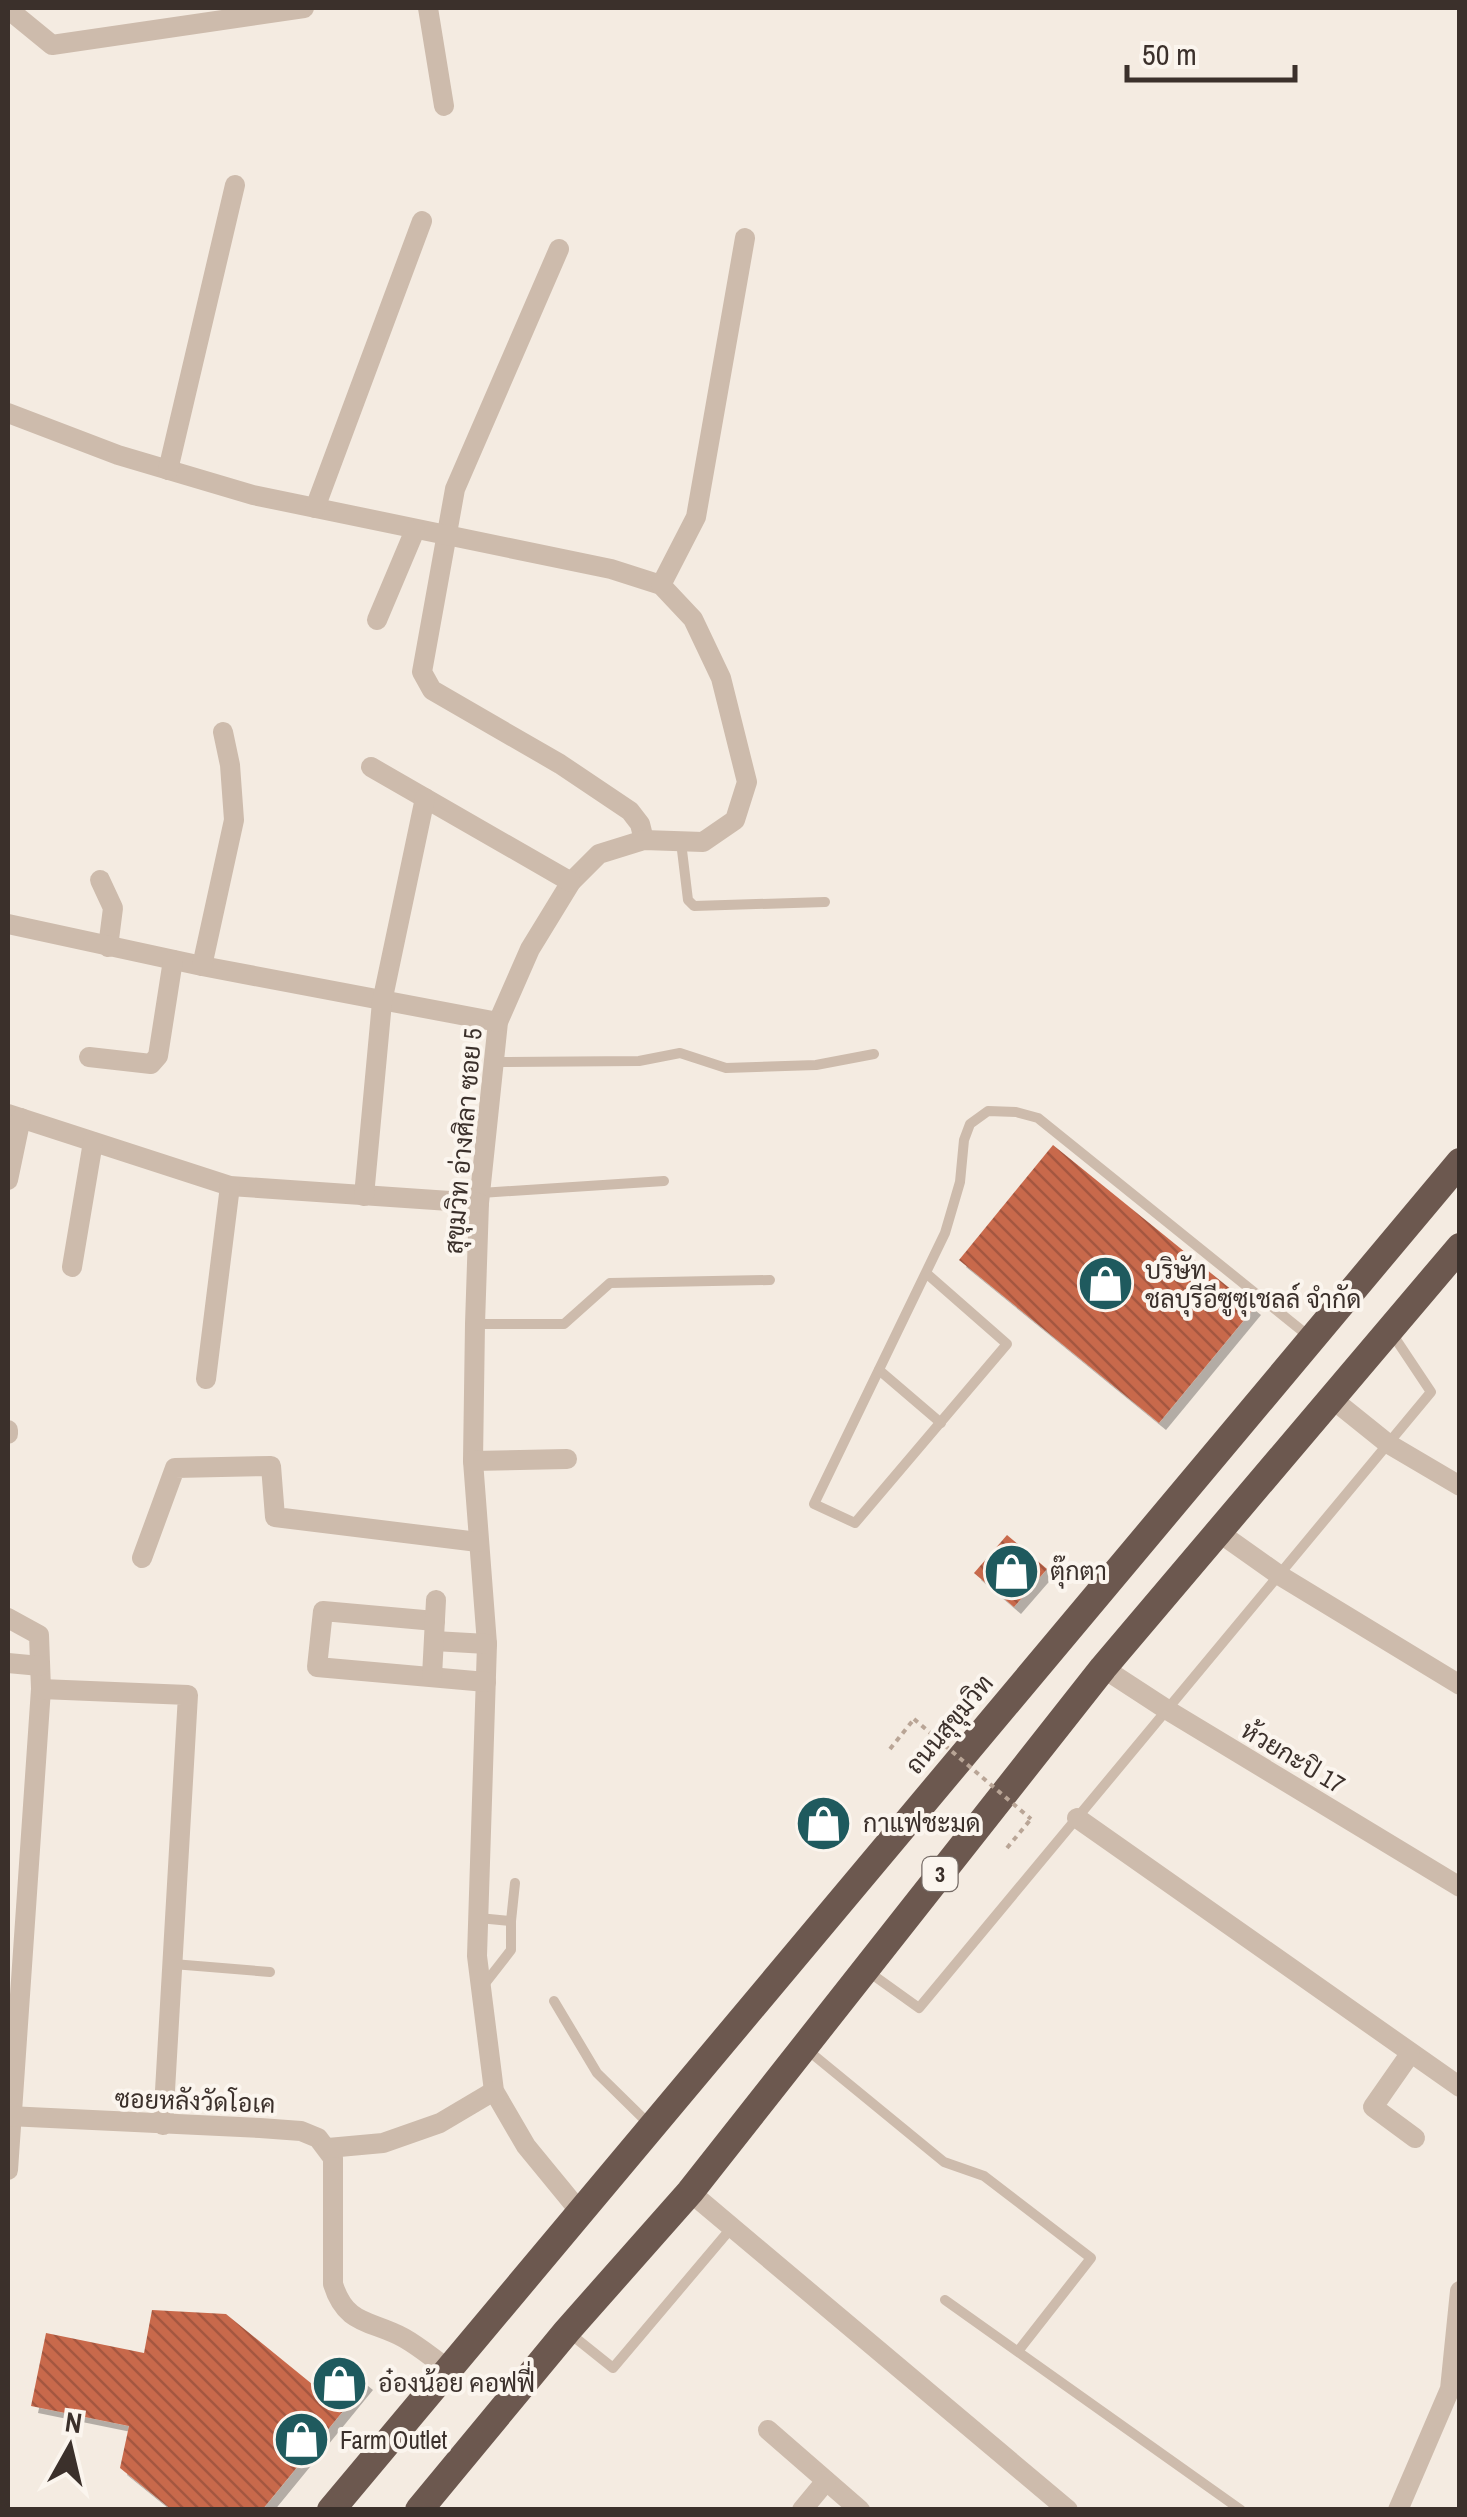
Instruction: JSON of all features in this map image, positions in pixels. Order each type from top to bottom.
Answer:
[{"type":"highway","name":"ถนนสุขุมวิท","points":[[331,2510],[1460,1162]]},
{"type":"highway","name":"3","points":[[419,2510],[690,2192],[1103,1668],[1460,1247]]},
{"type":"street","points":[[8,9],[52,45],[304,8]]},
{"type":"street","points":[[428,8],[444,106]]},
{"type":"street","points":[[168,470],[235,185]]},
{"type":"street","points":[[314,508],[422,221]]},
{"type":"street","points":[[8,413],[168,470],[253,495],[611,569],[661,585],[696,517],[745,238]]},
{"type":"street","points":[[559,249],[455,488],[425,648],[424,679],[432,690],[560,764],[630,810],[640,824],[644,840]]},
{"type":"street","points":[[378,620],[415,530]]},
{"type":"street","name":"สุขุมวิท อ่างศิลา ซอย 5","points":[[581,2214],[526,2146],[494,2092],[477,1956],[487,1644],[473,1460],[479,1198],[498,1022],[530,949],[571,882],[599,854],[644,840],[703,842],[735,820],[747,782],[720,678],[693,619],[661,585]]},
{"type":"street","points":[[202,966],[234,820],[230,766],[222,732]]},
{"type":"street","points":[[370,768],[571,882]]},
{"type":"street","points":[[364,1196],[382,1002],[425,798]]},
{"type":"street","points":[[100,880],[113,908],[108,947]]},
{"type":"street","points":[[8,924],[382,1002],[498,1022]]},
{"type":"street","points":[[89,1057],[151,1064],[158,1056],[173,960]]},
{"type":"street","points":[[8,1180],[14,1116],[230,1186],[364,1196],[479,1198]]},
{"type":"street","points":[[72,1267],[93,1142]]},
{"type":"street","points":[[206,1379],[230,1186]]},
{"type":"street","points":[[1331,1398],[1387,1443],[1460,1486]]},
{"type":"street","points":[[473,1460],[568,1460]]},
{"type":"street","points":[[142,1558],[174,1468],[270,1466],[275,1517],[478,1542]]},
{"type":"street","points":[[1217,1531],[1279,1576],[1460,1685]]},
{"type":"street","points":[[486,1682],[317,1667],[323,1611],[435,1621],[487,1644]]},
{"type":"street","points":[[8,1618],[39,1634],[41,1690],[8,2117],[8,2170]]},
{"type":"street","points":[[432,1676],[435,1621]]},
{"type":"street","points":[[8,1663],[40,1666]]},
{"type":"street","name":"ห้วยกะปิ 17","points":[[1103,1668],[1460,1887]]},
{"type":"street","points":[[41,1690],[188,1695],[163,2125]]},
{"type":"street","points":[[1078,1818],[1460,2088]]},
{"type":"street","points":[[1410,2054],[1373,2107],[1415,2138]]},
{"type":"street","points":[[450,2370],[405,2338],[354,2318],[339,2303],[333,2284],[335,2178],[328,2148],[383,2143],[440,2123],[494,2092]]},
{"type":"street","name":"ซอยหลังวัดโอเค","points":[[8,2117],[301,2131],[318,2138],[328,2148]]},
{"type":"street","points":[[690,2192],[1068,2510]]},
{"type":"street","points":[[1398,2510],[1455,2391],[1460,2291]]},
{"type":"street","points":[[768,2430],[860,2510]]},
{"type":"street","points":[[802,2510],[826,2480]]},
{"type":"lane","points":[[681,842],[688,900],[694,906],[825,902]]},
{"type":"lane","points":[[494,1062],[639,1061],[680,1053],[726,1068],[816,1065],[874,1054]]},
{"type":"lane","points":[[926,1273],[1008,1344],[855,1523],[814,1504],[945,1232],[960,1182],[964,1140],[970,1124],[988,1112],[1016,1112],[1038,1118],[1312,1339]]},
{"type":"lane","points":[[479,1198],[664,1181]]},
{"type":"lane","points":[[475,1324],[564,1324],[610,1282],[770,1280]]},
{"type":"lane","points":[[865,1970],[919,2008],[1431,1392],[1389,1329]]},
{"type":"lane","points":[[879,1370],[941,1423]]},
{"type":"lane","points":[[481,1988],[510,1950],[515,1883]]},
{"type":"lane","points":[[478,1918],[511,1921]]},
{"type":"lane","points":[[172,1964],[270,1972]]},
{"type":"lane","points":[[554,2001],[597,2073],[652,2126]]},
{"type":"lane","points":[[804,2047],[944,2162],[984,2176],[1091,2258],[1019,2350]]},
{"type":"lane","points":[[567,2332],[613,2368],[733,2226]]},
{"type":"lane","points":[[945,2300],[1242,2510]]},
{"type":"path","points":[[890,1749],[914,1719],[1031,1818],[1007,1848]]},
{"type":"building","name":"บริษัท ชลบุรีอีซูซุเชลล์ จำกัด","points":[[1053,1145],[1254,1308],[1159,1423],[959,1260]]},
{"type":"building","name":"ตุ๊กตา","points":[[1007,1535],[1047,1569],[1014,1607],[974,1573]]},
{"type":"building","points":[[152,2310],[226,2314],[312,2384],[334,2357],[366,2383],[262,2510],[172,2510],[120,2468],[129,2426],[31,2406],[46,2333],[144,2353]]},
{"type":"place","name":"บริษัท ชลบุรีอีซูซุเชลล์ จำกัด","points":[[1106,1284]]},
{"type":"place","name":"ตุ๊กตา","points":[[1011,1571]]},
{"type":"place","name":"กาแฟชะมด","points":[[824,1823]]},
{"type":"place","name":"อ๋องน้อย คอฟฟี่","points":[[339,2383]]},
{"type":"place","name":"Farm Outlet","points":[[301,2440]]}]
